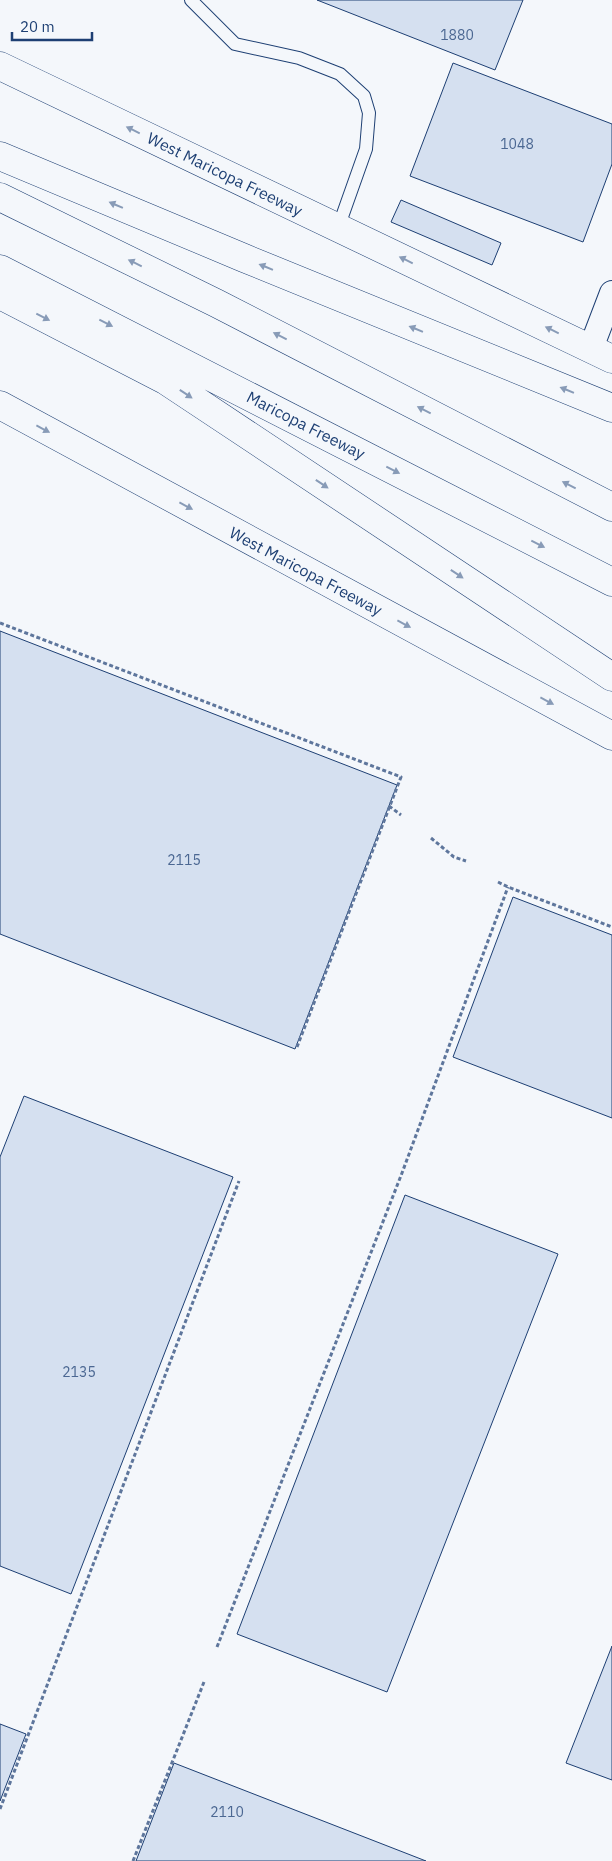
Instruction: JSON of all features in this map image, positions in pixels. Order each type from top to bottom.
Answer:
[{"type":"main road","name":"West Maricopa Freeway","points":[[0,66],[601,354]]},
{"type":"main road","points":[[0,156],[612,408]]},
{"type":"main road","points":[[0,197],[216,303],[612,507]]},
{"type":"main road","name":"Maricopa Freeway","points":[[0,270],[612,582]]},
{"type":"main road","points":[[0,295],[165,380],[612,677]]},
{"type":"main road","name":"West Maricopa Freeway","points":[[0,406],[612,736]]},
{"type":"street","points":[[601,354],[612,293]]},
{"type":"lane","points":[[192,0],[235,44],[299,58],[340,74],[364,96],[369,113],[366,149],[338,228]]},
{"type":"path","points":[[0,623],[400,777],[297,1047]]},
{"type":"path","points":[[389,806],[401,815]]},
{"type":"path","points":[[431,838],[454,857],[466,861]]},
{"type":"path","points":[[498,882],[612,927]]},
{"type":"path","points":[[218,1647],[402,1173],[508,887]]},
{"type":"path","points":[[0,1809],[239,1181]]},
{"type":"path","points":[[133,1861],[204,1682]]},
{"type":"building","points":[[317,0],[523,0],[495,70]]},
{"type":"building","points":[[453,63],[612,124],[612,164],[583,242],[410,176]]},
{"type":"building","points":[[401,200],[501,243],[492,265],[391,222]]},
{"type":"building","points":[[0,631],[397,785],[295,1049],[0,934]]},
{"type":"building","points":[[513,897],[612,935],[612,1118],[453,1057]]},
{"type":"building","points":[[24,1096],[233,1177],[71,1594],[0,1566],[0,1157]]},
{"type":"building","points":[[405,1195],[558,1254],[387,1692],[237,1634]]},
{"type":"building","points":[[612,1646],[612,1780],[566,1763]]},
{"type":"building","points":[[0,1724],[26,1734],[0,1801]]},
{"type":"building","points":[[174,1763],[426,1861],[136,1861]]}]
